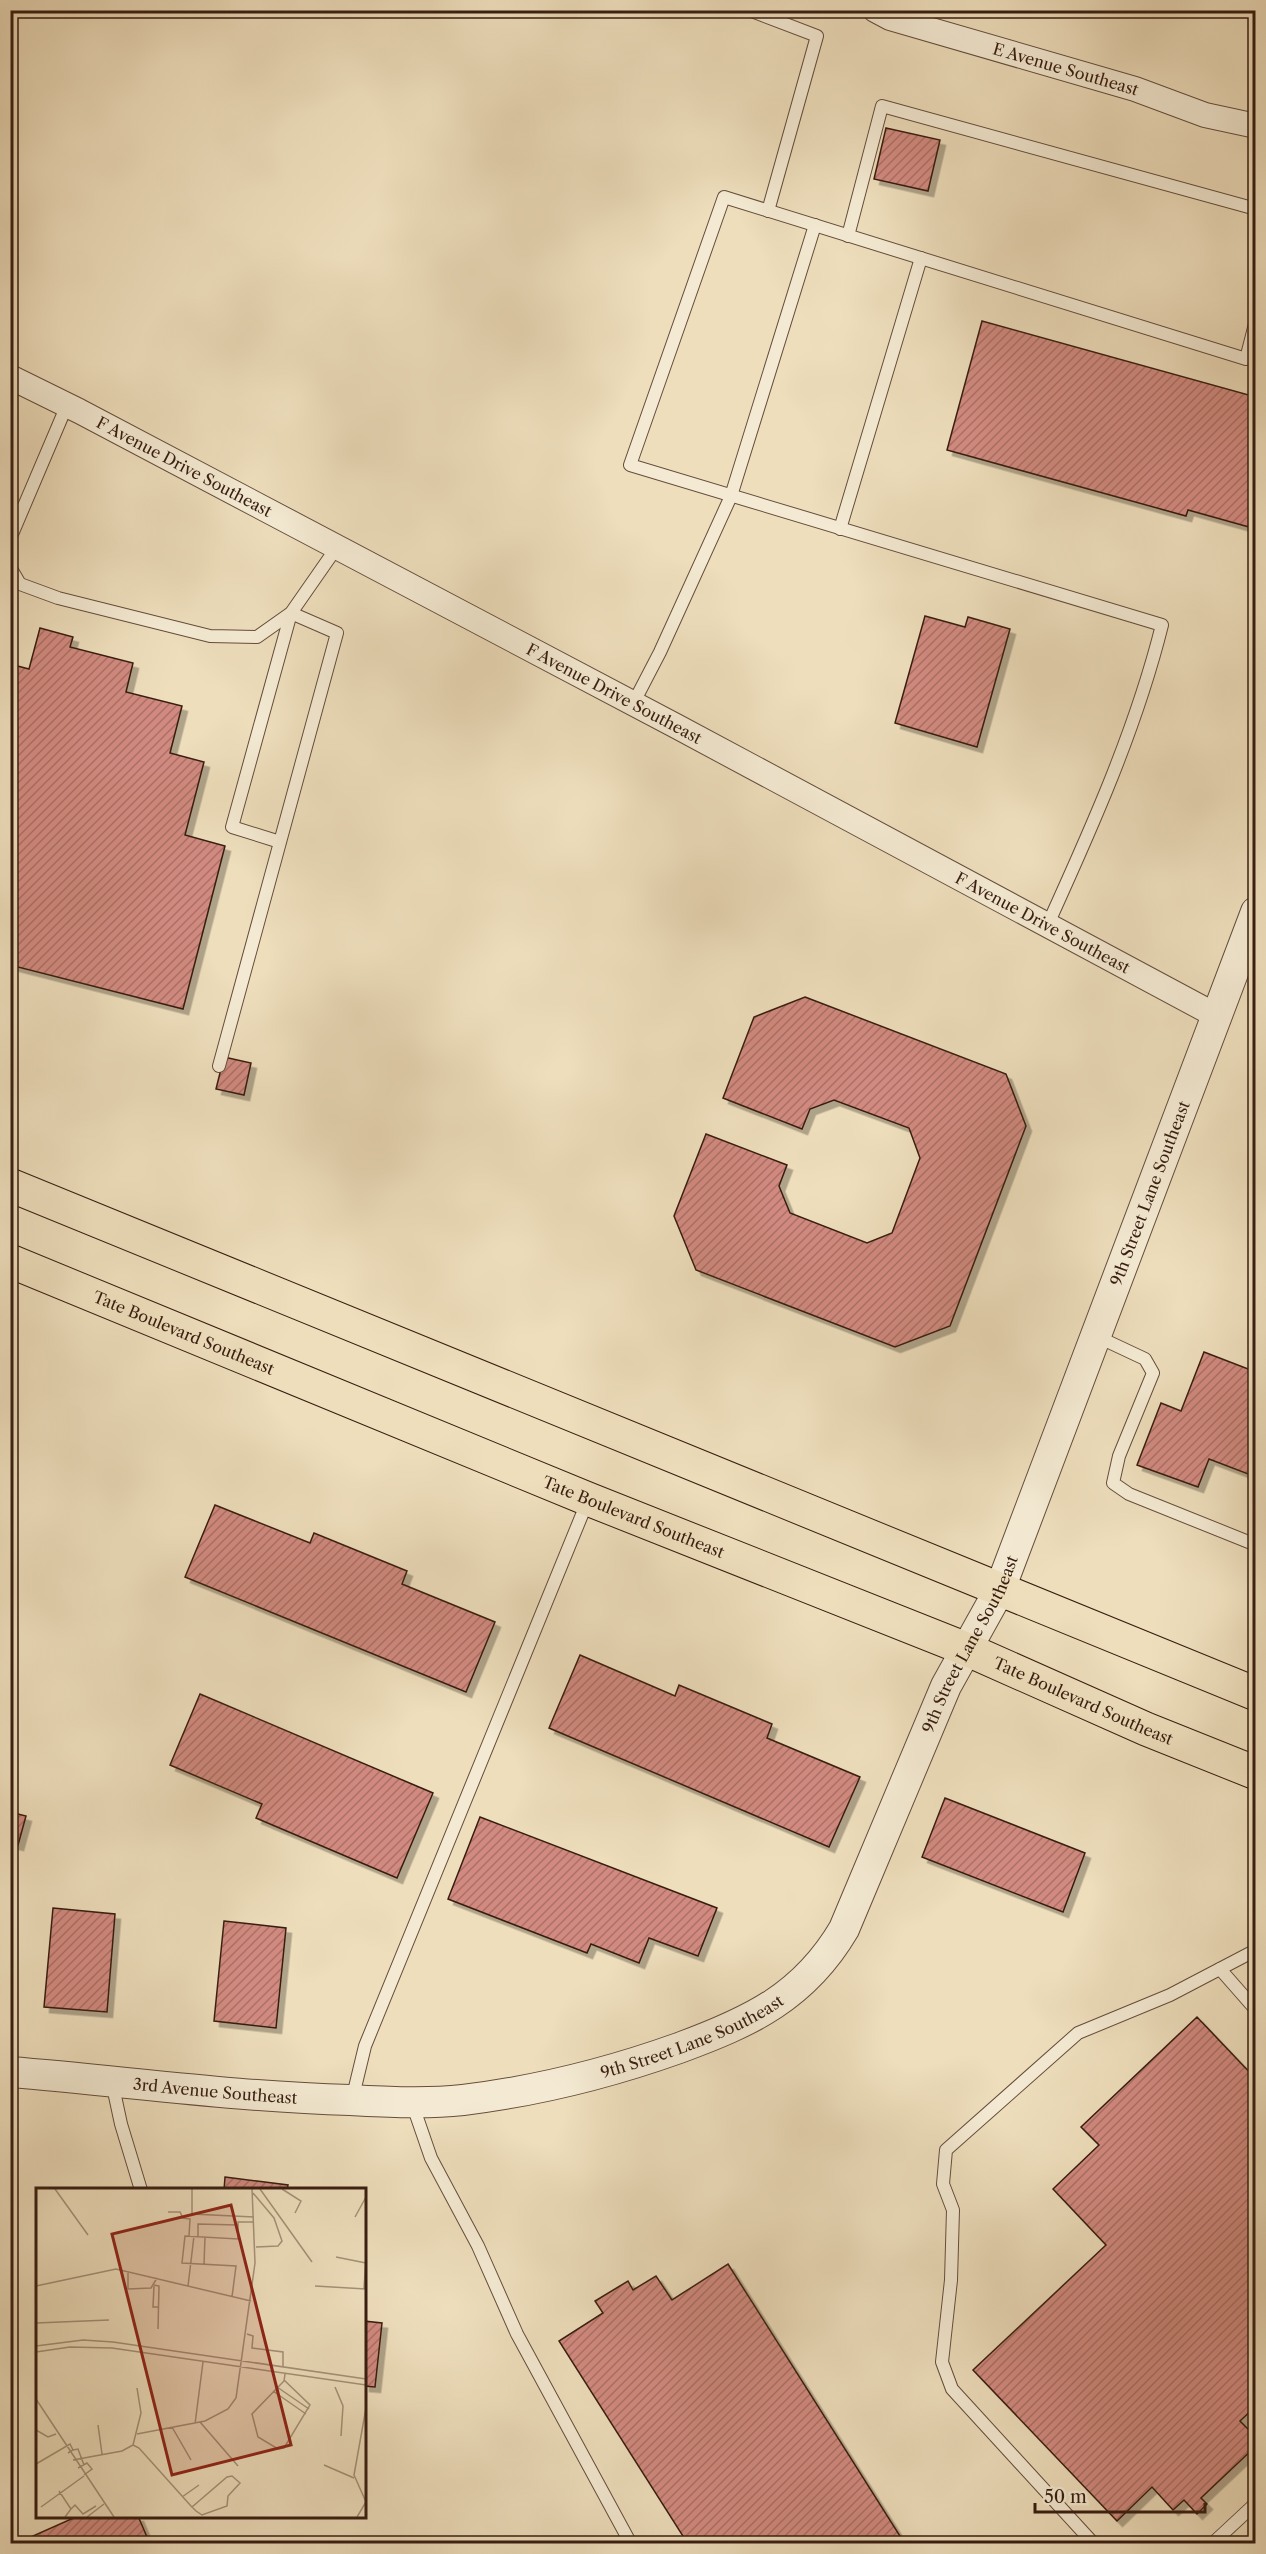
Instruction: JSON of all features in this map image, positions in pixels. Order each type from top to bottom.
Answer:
[{"type":"main road","points":[[10,1185],[1256,1694]]},
{"type":"main road","name":"Tate Boulevard Southeast","points":[[10,1261],[588,1499],[966,1649],[1146,1729],[1256,1773]]},
{"type":"street","name":"E Avenue Southeast","points":[[875,10],[890,18],[1135,89],[1205,114],[1256,126]]},
{"type":"street","name":"F Avenue Drive Southeast","points":[[10,377],[337,547],[1217,1016]]},
{"type":"street","name":"9th Street Lane Southeast","points":[[415,2102],[461,2100],[533,2089],[639,2062],[720,2033],[757,2015],[791,1992],[812,1974],[832,1950],[844,1929],[946,1686],[1000,1589],[1256,912]]},
{"type":"street","name":"3rd Avenue Southeast","points":[[10,2072],[305,2099],[415,2102]]},
{"type":"lane","points":[[749,10],[817,36],[768,211]]},
{"type":"lane","points":[[848,236],[882,106],[1256,209]]},
{"type":"lane","points":[[1048,924],[1094,824],[1148,678],[1161,625],[630,465],[724,197],[1246,359],[1256,320]]},
{"type":"lane","points":[[633,704],[660,652],[731,496],[815,225]]},
{"type":"lane","points":[[840,529],[921,258]]},
{"type":"lane","points":[[10,539],[67,405]]},
{"type":"lane","points":[[280,842],[232,827],[291,613],[337,547]]},
{"type":"lane","points":[[10,567],[20,584],[58,598],[210,636],[257,637],[291,613]]},
{"type":"lane","points":[[219,1066],[337,633],[291,613]]},
{"type":"lane","points":[[1096,1335],[1144,1359],[1154,1373],[1119,1456],[1113,1484],[1129,1494],[1256,1545]]},
{"type":"lane","points":[[352,2100],[364,2046],[588,1499]]},
{"type":"lane","points":[[1094,2544],[952,2390],[942,2362],[951,2280],[953,2210],[943,2184],[946,2150],[1078,2033],[1170,1995],[1256,1950]]},
{"type":"lane","points":[[1220,1968],[1256,2010]]},
{"type":"lane","points":[[112,2081],[121,2124],[140,2188]]},
{"type":"lane","points":[[415,2102],[431,2158],[478,2246],[517,2334],[631,2544]]},
{"type":"lane","points":[[1212,2544],[1256,2503]]},
{"type":"building","points":[[886,128],[940,140],[928,191],[874,179]]},
{"type":"building","points":[[982,321],[1256,397],[1256,529],[1188,510],[1186,516],[947,450]]},
{"type":"building","points":[[925,616],[965,627],[968,617],[1010,629],[977,747],[895,723]]},
{"type":"building","points":[[40,628],[73,637],[70,647],[133,663],[126,692],[182,706],[170,753],[204,762],[185,835],[225,846],[183,1009],[10,965],[10,664],[29,669]]},
{"type":"building","points":[[805,997],[1006,1074],[1026,1126],[950,1326],[895,1347],[696,1270],[674,1216],[706,1134],[787,1165],[779,1186],[790,1213],[867,1243],[892,1233],[920,1158],[909,1128],[834,1100],[810,1109],[802,1129],[723,1098],[754,1017]]},
{"type":"building","points":[[224,1057],[251,1063],[244,1095],[216,1089]]},
{"type":"building","points":[[1204,1352],[1256,1372],[1256,1477],[1209,1459],[1198,1487],[1137,1465],[1161,1403],[1181,1411]]},
{"type":"building","points":[[215,1505],[310,1543],[314,1533],[407,1571],[402,1584],[495,1622],[466,1692],[185,1577]]},
{"type":"building","points":[[580,1655],[675,1696],[679,1685],[772,1724],[767,1738],[860,1777],[829,1847],[549,1728]]},
{"type":"building","points":[[200,1694],[433,1793],[397,1878],[256,1818],[262,1804],[170,1765]]},
{"type":"building","points":[[945,1798],[1085,1853],[1063,1912],[922,1857]]},
{"type":"building","points":[[10,1812],[26,1816],[18,1845],[10,1843]]},
{"type":"building","points":[[480,1817],[717,1908],[698,1956],[649,1938],[639,1963],[591,1944],[587,1953],[448,1899]]},
{"type":"building","points":[[53,1908],[115,1914],[107,2012],[44,2007]]},
{"type":"building","points":[[224,1921],[286,1928],[276,2028],[214,2021]]},
{"type":"building","points":[[1197,2017],[1256,2079],[1256,2406],[1240,2421],[1256,2437],[1256,2446],[1201,2498],[1207,2504],[1197,2514],[1184,2500],[1173,2510],[1152,2487],[1117,2521],[973,2370],[1106,2245],[1053,2189],[1099,2145],[1081,2127]]},
{"type":"building","points":[[225,2177],[288,2185],[287,2188],[224,2188]]},
{"type":"building","points":[[728,2264],[905,2544],[688,2544],[559,2341],[603,2313],[595,2301],[628,2281],[633,2290],[656,2276],[672,2300]]},
{"type":"building","points":[[366,2321],[382,2323],[375,2387],[366,2386]]},
{"type":"building","points":[[74,2518],[139,2518],[150,2544],[15,2544]]}]
